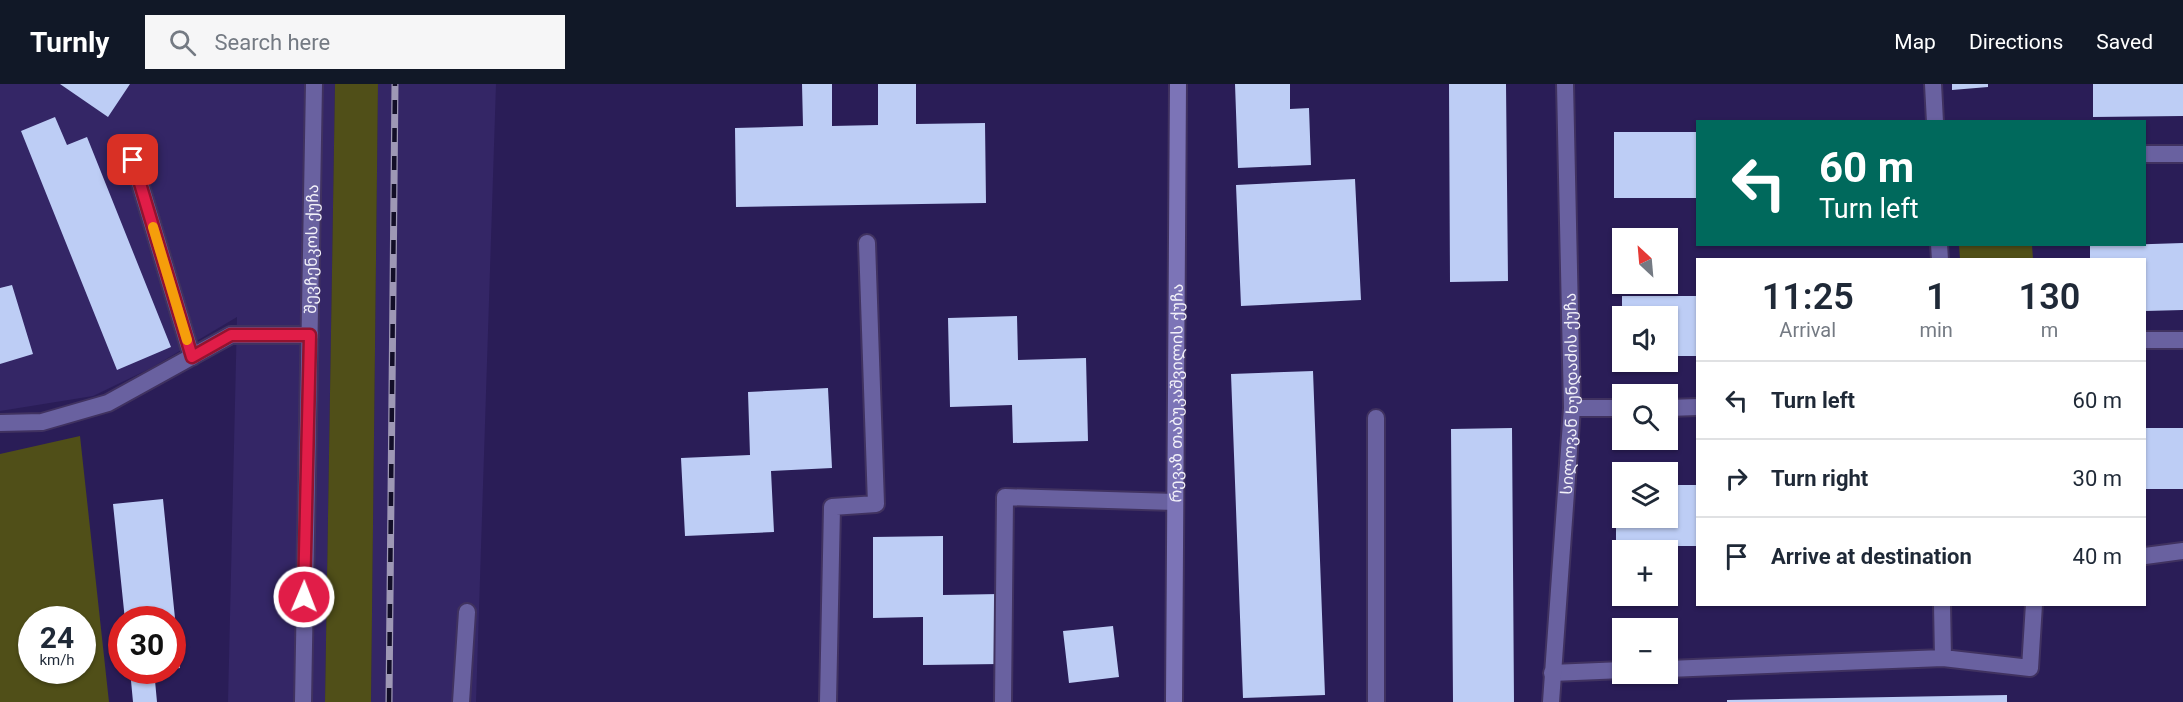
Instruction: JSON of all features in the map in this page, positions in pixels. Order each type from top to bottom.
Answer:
[{"type":"main road","name":"რევაზ თაბუკაშვილის ქუჩა","points":[[1174,702],[1178,84]]},
{"type":"street","name":"შევჩენკოს ქუჩა","points":[[303,702],[314,84]]},
{"type":"street","name":"სილოვან ხუნდაძის ქუჩა","points":[[1551,702],[1572,408],[1565,84]]},
{"type":"street","points":[[1933,84],[1935,120]]},
{"type":"street","points":[[2146,154],[2183,154]]},
{"type":"street","points":[[133,160],[192,357]]},
{"type":"street","points":[[828,702],[832,507],[876,504],[867,243]]},
{"type":"street","points":[[0,423],[42,422],[108,403],[231,335],[310,335]]},
{"type":"street","points":[[2146,340],[2183,340]]},
{"type":"street","points":[[1678,408],[1696,407]]},
{"type":"street","points":[[1572,408],[1612,408]]},
{"type":"street","points":[[1376,418],[1377,702]]},
{"type":"street","points":[[1003,702],[1005,497],[1175,502]]},
{"type":"street","points":[[2146,556],[2183,551]]},
{"type":"street","points":[[1942,606],[1943,658]]},
{"type":"street","points":[[1678,669],[1943,658],[2030,668],[2034,606]]},
{"type":"street","points":[[461,702],[467,612]]},
{"type":"street","points":[[1552,673],[1612,670]]},
{"type":"shaded area","points":[[0,84],[335,84],[325,702],[228,702],[237,317],[151,368],[93,396],[0,411]]},
{"type":"shaded area","points":[[335,84],[378,84],[371,702],[325,702]]},
{"type":"shaded area","points":[[378,84],[496,84],[476,702],[371,702]]},
{"type":"shaded area","points":[[1959,246],[2032,246],[2033,258],[1960,258]]},
{"type":"shaded area","points":[[80,436],[109,702],[0,702],[0,454]]},
{"type":"building","points":[[60,84],[130,84],[108,117]]},
{"type":"building","points":[[802,84],[832,84],[832,126],[878,125],[878,84],[916,84],[916,124],[985,123],[986,203],[736,207],[735,128],[803,126]]},
{"type":"building","points":[[1235,84],[1290,84],[1290,109],[1309,108],[1311,165],[1238,168]]},
{"type":"building","points":[[1449,84],[1506,84],[1508,281],[1450,282]]},
{"type":"building","points":[[1952,84],[1988,84],[1988,87],[1952,90]]},
{"type":"building","points":[[2093,84],[2183,84],[2183,116],[2093,117]]},
{"type":"building","points":[[55,117],[67,145],[87,137],[171,347],[117,370],[21,131]]},
{"type":"building","points":[[1614,132],[1696,132],[1696,198],[1614,198]]},
{"type":"building","points":[[1355,179],[1361,300],[1241,306],[1236,185]]},
{"type":"building","points":[[2183,243],[2183,310],[2146,311],[2146,258],[2090,258],[2090,246],[2146,246],[2146,244]]},
{"type":"building","points":[[12,285],[33,354],[0,364],[0,288]]},
{"type":"building","points":[[1622,296],[1696,296],[1696,356],[1678,356],[1678,306],[1622,306]]},
{"type":"building","points":[[1017,316],[1018,360],[1086,358],[1088,441],[1013,443],[1012,405],[950,407],[948,318]]},
{"type":"building","points":[[1313,371],[1325,695],[1243,698],[1231,374]]},
{"type":"building","points":[[828,388],[832,468],[771,471],[774,532],[685,536],[681,458],[750,455],[748,392]]},
{"type":"building","points":[[1512,428],[1514,702],[1453,702],[1451,429]]},
{"type":"building","points":[[2146,428],[2183,428],[2183,489],[2146,489]]},
{"type":"building","points":[[1678,485],[1696,485],[1696,546],[1678,546],[1678,540],[1616,540],[1616,528],[1678,528]]},
{"type":"building","points":[[163,499],[174,606],[124,606],[113,504]]},
{"type":"building","points":[[943,536],[943,595],[999,594],[1000,664],[923,665],[923,617],[873,618],[873,537]]},
{"type":"building","points":[[1113,626],[1119,677],[1069,683],[1063,631]]},
{"type":"building","points":[[131,684],[155,684],[157,702],[133,702]]},
{"type":"building","points":[[2007,695],[2007,702],[1727,702],[1727,700]]},
{"type":"railway","points":[[389,702],[395,84]]},
{"type":"slow traffic","points":[[153,227],[187,340]]},
{"type":"route","points":[[133,160],[192,357],[231,335],[310,335],[304,597]]}]
